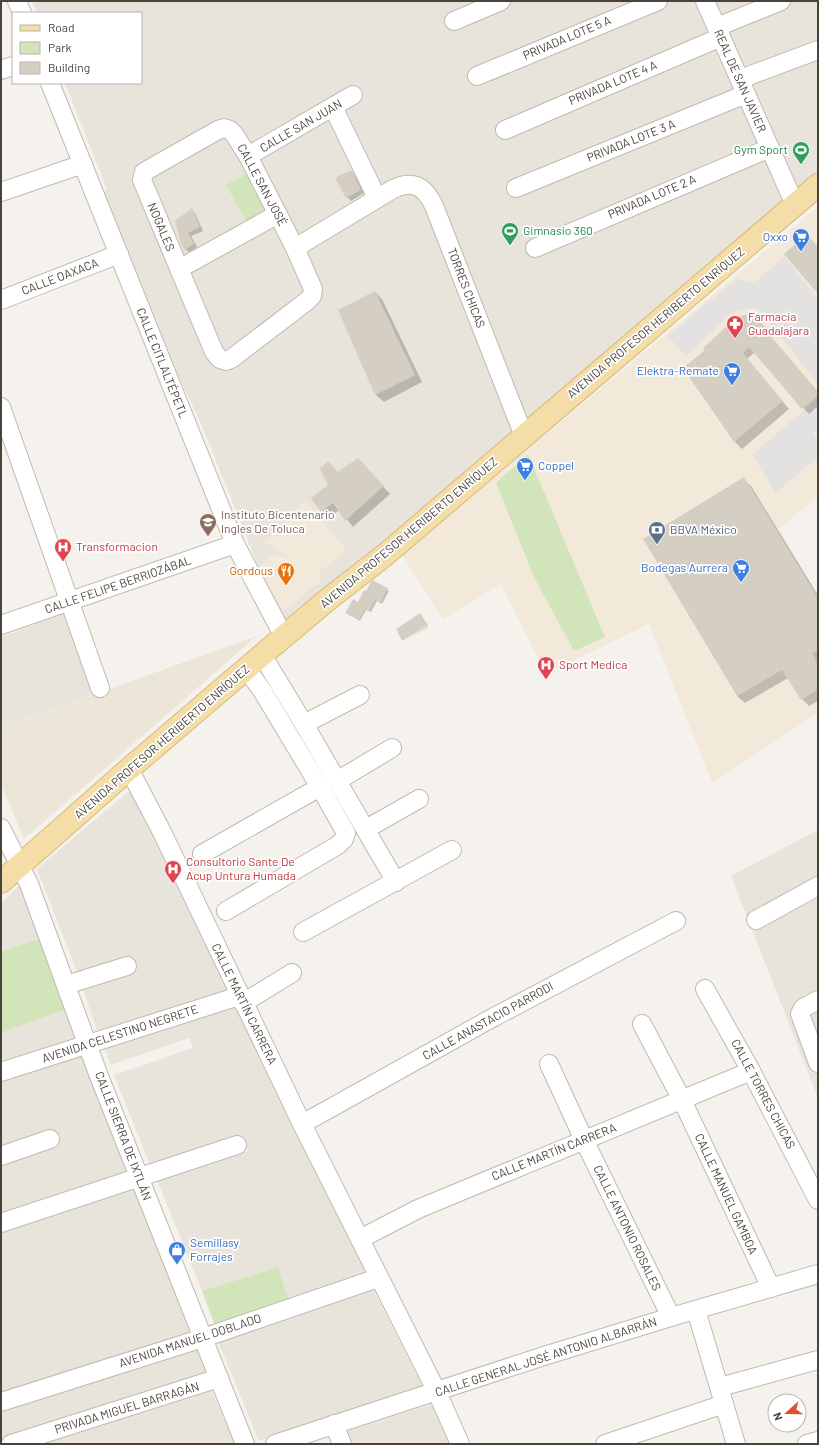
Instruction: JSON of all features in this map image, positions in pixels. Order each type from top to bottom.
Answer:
[{"type":"main road","name":"AVENIDA PROFESOR HERIBERTO ENRÍQUEZ","points":[[1,882],[129,769],[254,662],[385,555],[818,185]]},
{"type":"street","points":[[17,1],[22,12]]},
{"type":"street","points":[[454,21],[501,1]]},
{"type":"street","name":"PRIVADA LOTE 5 A","points":[[477,76],[658,1]]},
{"type":"street","name":"REAL DE SAN JAVIER","points":[[705,1],[795,205]]},
{"type":"street","name":"PRIVADA LOTE 4 A","points":[[505,130],[719,32],[781,1]]},
{"type":"street","name":"PRIVADA LOTE 3 A","points":[[516,188],[743,86],[818,50]]},
{"type":"street","points":[[1,70],[12,66]]},
{"type":"street","name":"CALLE CITLALTÉPETL","points":[[50,84],[235,544],[284,638]]},
{"type":"street","name":"CALLE SAN JUAN","points":[[248,156],[353,95]]},
{"type":"street","points":[[295,248],[377,198],[333,107]]},
{"type":"street","name":"CALLE SAN JOSÉ","points":[[224,128],[230,130],[234,134],[248,156],[295,248],[312,286],[312,296],[231,359],[226,361]]},
{"type":"street","name":"NOGALES","points":[[224,128],[144,172],[142,177],[145,190],[214,352],[220,359],[226,361]]},
{"type":"street","name":"PRIVADA LOTE 2 A","points":[[535,248],[770,148]]},
{"type":"street","points":[[1,192],[83,164]]},
{"type":"street","name":"TORRES CHICAS","points":[[377,198],[401,185],[411,184],[420,187],[429,195],[524,436]]},
{"type":"street","points":[[179,269],[278,214]]},
{"type":"street","name":"CALLE OAXACA","points":[[1,300],[119,254]]},
{"type":"street","points":[[1,407],[100,688]]},
{"type":"street","name":"CALLE FELIPE BERRIOZÁBAL","points":[[1,625],[235,544]]},
{"type":"street","points":[[254,662],[304,724],[396,882]]},
{"type":"street","points":[[226,911],[338,845],[344,839],[346,833],[263,692],[254,662]]},
{"type":"street","points":[[304,724],[360,695]]},
{"type":"street","points":[[337,781],[392,748]]},
{"type":"street","name":"CALLE MARTÍN CARRERA","points":[[129,769],[165,839],[241,1000],[378,1278],[437,1392],[460,1444]]},
{"type":"street","points":[[202,854],[320,787]]},
{"type":"street","points":[[366,829],[418,798]]},
{"type":"street","name":"CALLE SIERRA DE IXTLÁN","points":[[1,828],[20,865],[36,902],[87,1044],[245,1444]]},
{"type":"street","points":[[303,932],[452,850]]},
{"type":"street","points":[[756,920],[818,886]]},
{"type":"street","name":"CALLE ANASTACIO PARRODI","points":[[302,1124],[494,1017],[676,921]]},
{"type":"street","points":[[66,985],[127,966]]},
{"type":"street","name":"AVENIDA CELESTINO NEGRETE","points":[[1,1072],[87,1044],[241,1000],[292,974]]},
{"type":"street","name":"CALLE TORRES CHICAS","points":[[705,989],[751,1071],[818,1200]]},
{"type":"street","points":[[818,1000],[801,1010],[801,1017],[811,1025],[818,1063]]},
{"type":"street","name":"CALLE MANUEL GAMBOA","points":[[642,1024],[682,1100],[771,1288]]},
{"type":"street","name":"CALLE ANTONIO ROSALES","points":[[549,1064],[584,1140],[671,1317]]},
{"type":"street","name":"CALLE MARTÍN CARRERA","points":[[360,1239],[418,1209],[751,1071]]},
{"type":"street","points":[[1,1156],[50,1139]]},
{"type":"street","points":[[1,1223],[237,1145]]},
{"type":"street","name":"CALLE GENERAL JOSÉ ANTONIO ALBARRÁN","points":[[275,1444],[547,1355],[818,1274]]},
{"type":"street","name":"AVENIDA MANUEL DOBLADO","points":[[1,1402],[203,1338],[378,1278]]},
{"type":"street","points":[[696,1310],[736,1444]]},
{"type":"street","points":[[605,1444],[722,1396],[818,1360]]},
{"type":"street","name":"PRIVADA MIGUEL BARRAGÁN","points":[[11,1444],[219,1378]]},
{"type":"street","points":[[334,1424],[342,1444]]},
{"type":"street","points":[[807,1444],[818,1441]]},
{"type":"shaded area","points":[[32,1],[818,1],[818,182],[562,408],[281,623],[202,426],[97,200],[107,189],[65,84],[142,84],[142,12],[37,12]]},
{"type":"shaded area","points":[[818,207],[818,496],[779,529],[818,596],[818,712],[712,783],[649,624],[546,674],[501,584],[443,619],[402,555]]},
{"type":"shaded area","points":[[784,257],[818,298],[818,383],[757,308],[734,311],[686,357],[668,336],[736,279],[755,282]]},
{"type":"shaded area","points":[[818,398],[818,429],[813,433],[818,439],[818,457],[776,493],[752,455]]},
{"type":"shaded area","points":[[306,501],[346,550],[318,573],[322,580],[284,611],[268,597],[258,568],[273,555],[291,558],[264,542]]},
{"type":"shaded area","points":[[68,612],[98,693],[1,728],[1,637]]},
{"type":"shaded area","points":[[257,636],[24,839],[1,784],[1,728]]},
{"type":"shaded area","points":[[134,787],[229,994],[99,1036],[79,977],[37,869]]},
{"type":"shaded area","points":[[818,830],[818,1098],[731,876]]},
{"type":"shaded area","points":[[23,882],[42,938],[1,951],[1,903]]},
{"type":"shaded area","points":[[236,1000],[369,1278],[290,1304],[278,1267],[202,1291],[157,1180],[248,1151],[240,1136],[150,1165],[114,1075],[193,1048],[189,1038],[111,1065],[103,1045]]},
{"type":"shaded area","points":[[67,1009],[79,1040],[1,1067],[1,1033]]},
{"type":"shaded area","points":[[84,1050],[133,1172],[1,1214],[1,1165],[58,1146],[55,1133],[1,1150],[1,1077]]},
{"type":"shaded area","points":[[135,1189],[192,1335],[1,1398],[1,1233]]},
{"type":"shaded area","points":[[373,1289],[424,1389],[259,1441],[218,1341]]},
{"type":"shaded area","points":[[198,1346],[210,1378],[1,1444],[1,1409]]},
{"type":"shaded area","points":[[211,1389],[235,1444],[37,1444]]},
{"type":"shaded area","points":[[436,1403],[453,1444],[352,1444],[348,1431]]},
{"type":"green space","points":[[247,173],[268,210],[247,222],[226,185]]},
{"type":"green space","points":[[528,454],[605,637],[574,651],[534,577],[496,483]]},
{"type":"green space","points":[[42,938],[67,1009],[1,1033],[1,951]]},
{"type":"green space","points":[[278,1267],[290,1304],[216,1328],[202,1291]]},
{"type":"building","points":[[351,170],[361,190],[346,198],[335,178]]},
{"type":"building","points":[[192,208],[200,227],[188,233],[194,244],[185,250],[181,244],[175,221]]},
{"type":"building","points":[[807,234],[818,247],[818,294],[784,254]]},
{"type":"building","points":[[375,291],[415,375],[375,395],[338,310]]},
{"type":"building","points":[[752,313],[768,330],[767,332],[818,392],[818,396],[802,409],[749,347],[743,353],[783,401],[734,442],[683,368],[705,350],[703,348],[737,317]]},
{"type":"building","points":[[358,458],[384,486],[345,521],[333,503],[321,512],[311,498],[328,485],[320,469],[328,461],[338,472]]},
{"type":"building","points":[[744,477],[818,598],[818,650],[812,653],[818,665],[818,689],[801,700],[782,670],[737,696],[643,539]]},
{"type":"building","points":[[372,580],[388,588],[380,603],[375,600],[369,611],[365,609],[359,620],[345,613],[353,599],[358,602],[364,590],[366,591]]},
{"type":"building","points":[[420,613],[428,625],[402,641],[396,629]]},
{"type":"place","name":"Gym Sport","points":[[801,165]]},
{"type":"place","name":"Gimnasio 360","points":[[510,246]]},
{"type":"place","name":"Oxxo","points":[[801,252]]},
{"type":"place","name":"Farmacia Guadalajara","points":[[735,339]]},
{"type":"place","name":"Elektra-Remate","points":[[732,386]]},
{"type":"place","name":"Coppel","points":[[525,481]]},
{"type":"place","name":"Instituto Bicentenario Ingles De Toluca","points":[[208,537]]},
{"type":"place","name":"BBVA México","points":[[657,545]]},
{"type":"place","name":"Transformacion","points":[[63,562]]},
{"type":"place","name":"Bodegas Aurrera","points":[[741,583]]},
{"type":"place","name":"Gordous","points":[[286,586]]},
{"type":"place","name":"Sport Medica","points":[[546,680]]},
{"type":"place","name":"Consultorio Sante De Acup Untura Humada","points":[[173,884]]},
{"type":"place","name":"Semillasy Forrajes","points":[[177,1265]]}]
